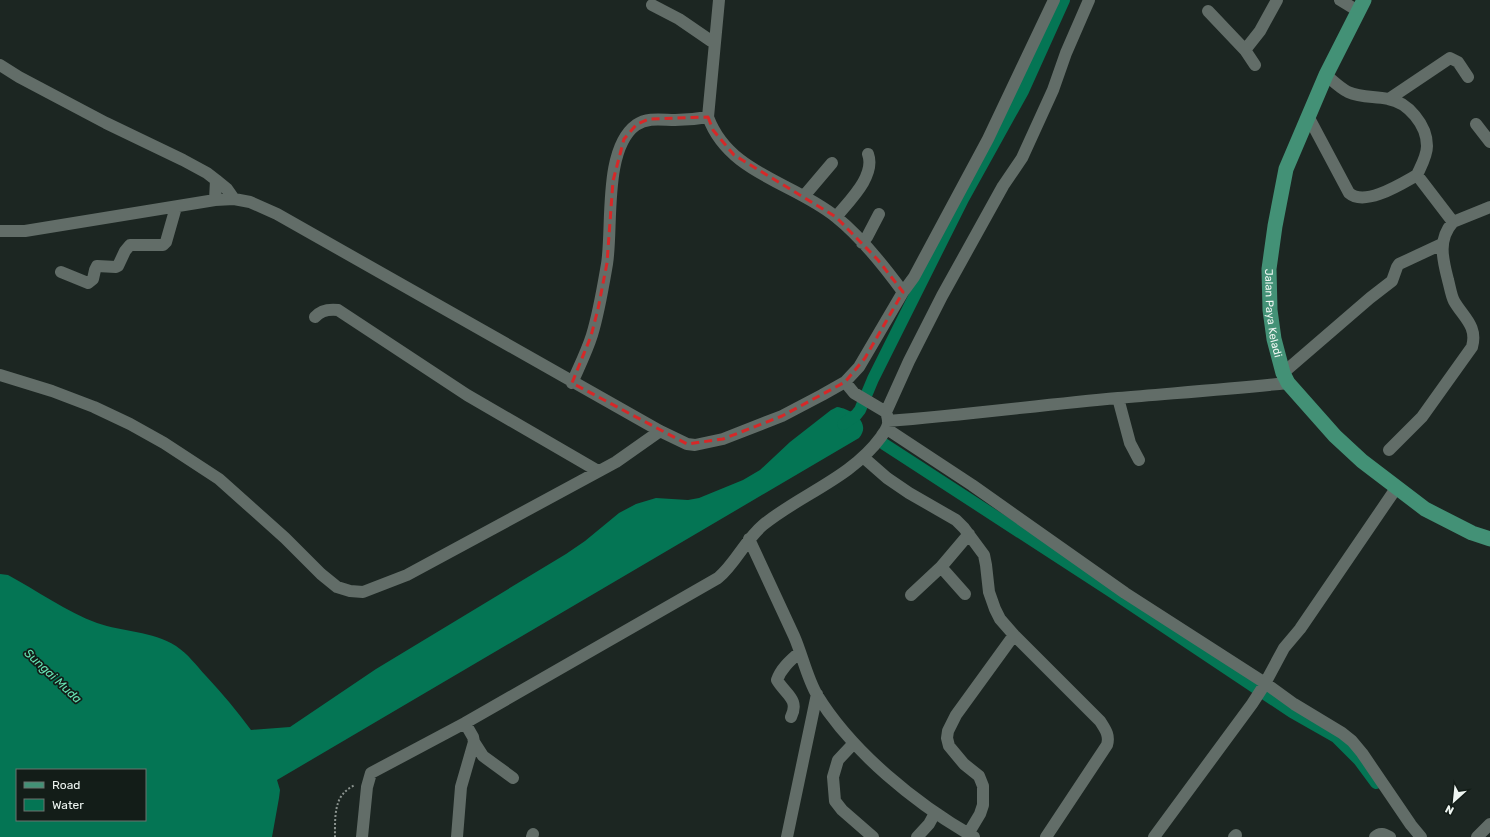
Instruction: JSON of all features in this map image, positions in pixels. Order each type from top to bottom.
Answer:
[{"type":"main road","name":"Jalan Paya Keladi","points":[[1361,5],[1326,75],[1286,169],[1275,226],[1269,269],[1270,310],[1274,339],[1285,378],[1335,436],[1362,461],[1425,509],[1472,533],[1490,539]]},
{"type":"street","points":[[719,0],[708,118],[713,130],[724,147],[748,166],[804,196],[836,217],[878,260],[903,292]]},
{"type":"street","points":[[0,231],[25,231],[215,200],[234,199],[250,202],[276,214],[660,432],[687,444],[695,445],[723,439],[782,416],[845,382],[865,358],[903,292],[914,277],[988,139],[1054,0]]},
{"type":"street","points":[[362,837],[367,787],[371,773],[465,723],[718,578],[733,563],[749,539],[763,525],[846,471],[872,449],[908,361],[1003,186],[1022,158],[1053,90],[1066,53],[1089,0]]},
{"type":"street","points":[[1245,50],[1260,31],[1277,0]]},
{"type":"street","points":[[1340,0],[1361,5]]},
{"type":"street","points":[[652,5],[679,19],[714,43]]},
{"type":"street","points":[[1208,11],[1245,50],[1256,65]]},
{"type":"street","points":[[1389,98],[1450,58],[1458,62],[1468,78]]},
{"type":"street","points":[[0,65],[19,77],[106,123],[207,173],[227,189],[234,199]]},
{"type":"street","points":[[1308,116],[1349,193],[1353,196],[1361,198],[1380,193],[1417,175],[1426,153],[1427,146],[1424,132],[1415,116],[1406,107],[1389,98],[1362,97],[1348,92],[1326,75]]},
{"type":"street","points":[[572,383],[591,336],[598,309],[607,263],[610,200],[619,151],[624,139],[637,124],[649,119],[686,120],[708,118]]},
{"type":"street","points":[[1476,124],[1490,142]]},
{"type":"street","points":[[836,217],[865,179],[871,165],[868,154]]},
{"type":"street","points":[[804,196],[832,164]]},
{"type":"street","points":[[1417,175],[1452,222]]},
{"type":"street","points":[[215,200],[216,180]]},
{"type":"street","points":[[61,272],[88,283],[93,279],[95,270],[98,266],[118,266],[127,247],[130,245],[163,245],[166,242],[176,206]]},
{"type":"street","points":[[1389,450],[1422,417],[1472,347],[1474,340],[1473,328],[1453,300],[1442,257],[1442,244],[1452,222],[1490,207]]},
{"type":"street","points":[[862,243],[867,237],[879,214]]},
{"type":"street","points":[[885,417],[956,416],[1118,398],[1222,390],[1285,378],[1370,298],[1389,285],[1392,281],[1396,267],[1399,264],[1442,244]]},
{"type":"street","points":[[315,317],[325,310],[338,310],[467,395],[598,471]]},
{"type":"street","points":[[0,375],[52,391],[94,407],[130,424],[164,443],[219,479],[279,532],[321,574],[337,587],[350,591],[363,592],[407,575],[616,462],[660,432]]},
{"type":"street","points":[[845,382],[854,393],[972,485],[1125,593],[1264,685],[1342,733],[1352,741],[1421,837]]},
{"type":"street","points":[[1118,398],[1130,443],[1139,460]]},
{"type":"street","points":[[863,457],[887,478],[909,493],[956,520],[969,534],[984,555],[989,592],[994,609],[1000,619],[1014,636],[1100,720],[1108,733],[1109,739],[1107,745],[1046,837]]},
{"type":"street","points":[[1154,837],[1252,704],[1284,648],[1300,629],[1397,487]]},
{"type":"street","points":[[911,595],[941,567],[969,534]]},
{"type":"street","points":[[749,539],[800,652],[817,694],[837,723],[854,743],[897,784],[935,814],[971,835],[983,805],[983,786],[979,776],[964,764],[949,746],[947,738],[948,731],[956,715],[1014,636]]},
{"type":"street","points":[[941,567],[965,594]]},
{"type":"street","points":[[791,717],[795,706],[793,701],[777,680],[779,674],[800,652]]},
{"type":"street","points":[[787,837],[817,694]]},
{"type":"street","points":[[465,723],[483,756],[513,778]]},
{"type":"street","points":[[457,837],[461,787],[474,742]]},
{"type":"street","points":[[854,743],[838,760],[833,777],[835,802],[873,837]]},
{"type":"street","points":[[918,837],[935,814]]},
{"type":"street","points":[[1477,837],[1490,824]]},
{"type":"street","points":[[1375,837],[1380,833],[1390,837]]},
{"type":"path","points":[[335,837],[335,822],[341,795],[371,773]]},
{"type":"highlighted area","points":[[708,117],[713,130],[734,155],[836,217],[878,260],[903,292],[865,358],[845,382],[782,416],[723,439],[687,444],[572,383],[591,336],[598,309],[607,263],[613,181],[624,139],[637,124],[649,119]]},
{"type":"water","name":"Sungai Muda","points":[[837,407],[843,408],[854,414],[862,422],[863,427],[859,438],[277,780],[280,790],[272,837],[0,837],[0,574],[8,575],[63,607],[97,623],[157,637],[176,646],[188,656],[218,689],[251,730],[290,727],[376,669],[566,554],[585,541],[619,513],[636,504],[656,498],[688,500],[699,498],[743,480],[760,470],[790,442]]},
{"type":"waterway","points":[[843,424],[856,415],[860,410],[873,379],[963,199],[1023,91],[1064,0]]},
{"type":"waterway","points":[[884,444],[1112,592],[1292,712],[1336,737],[1359,760],[1376,783]]}]
